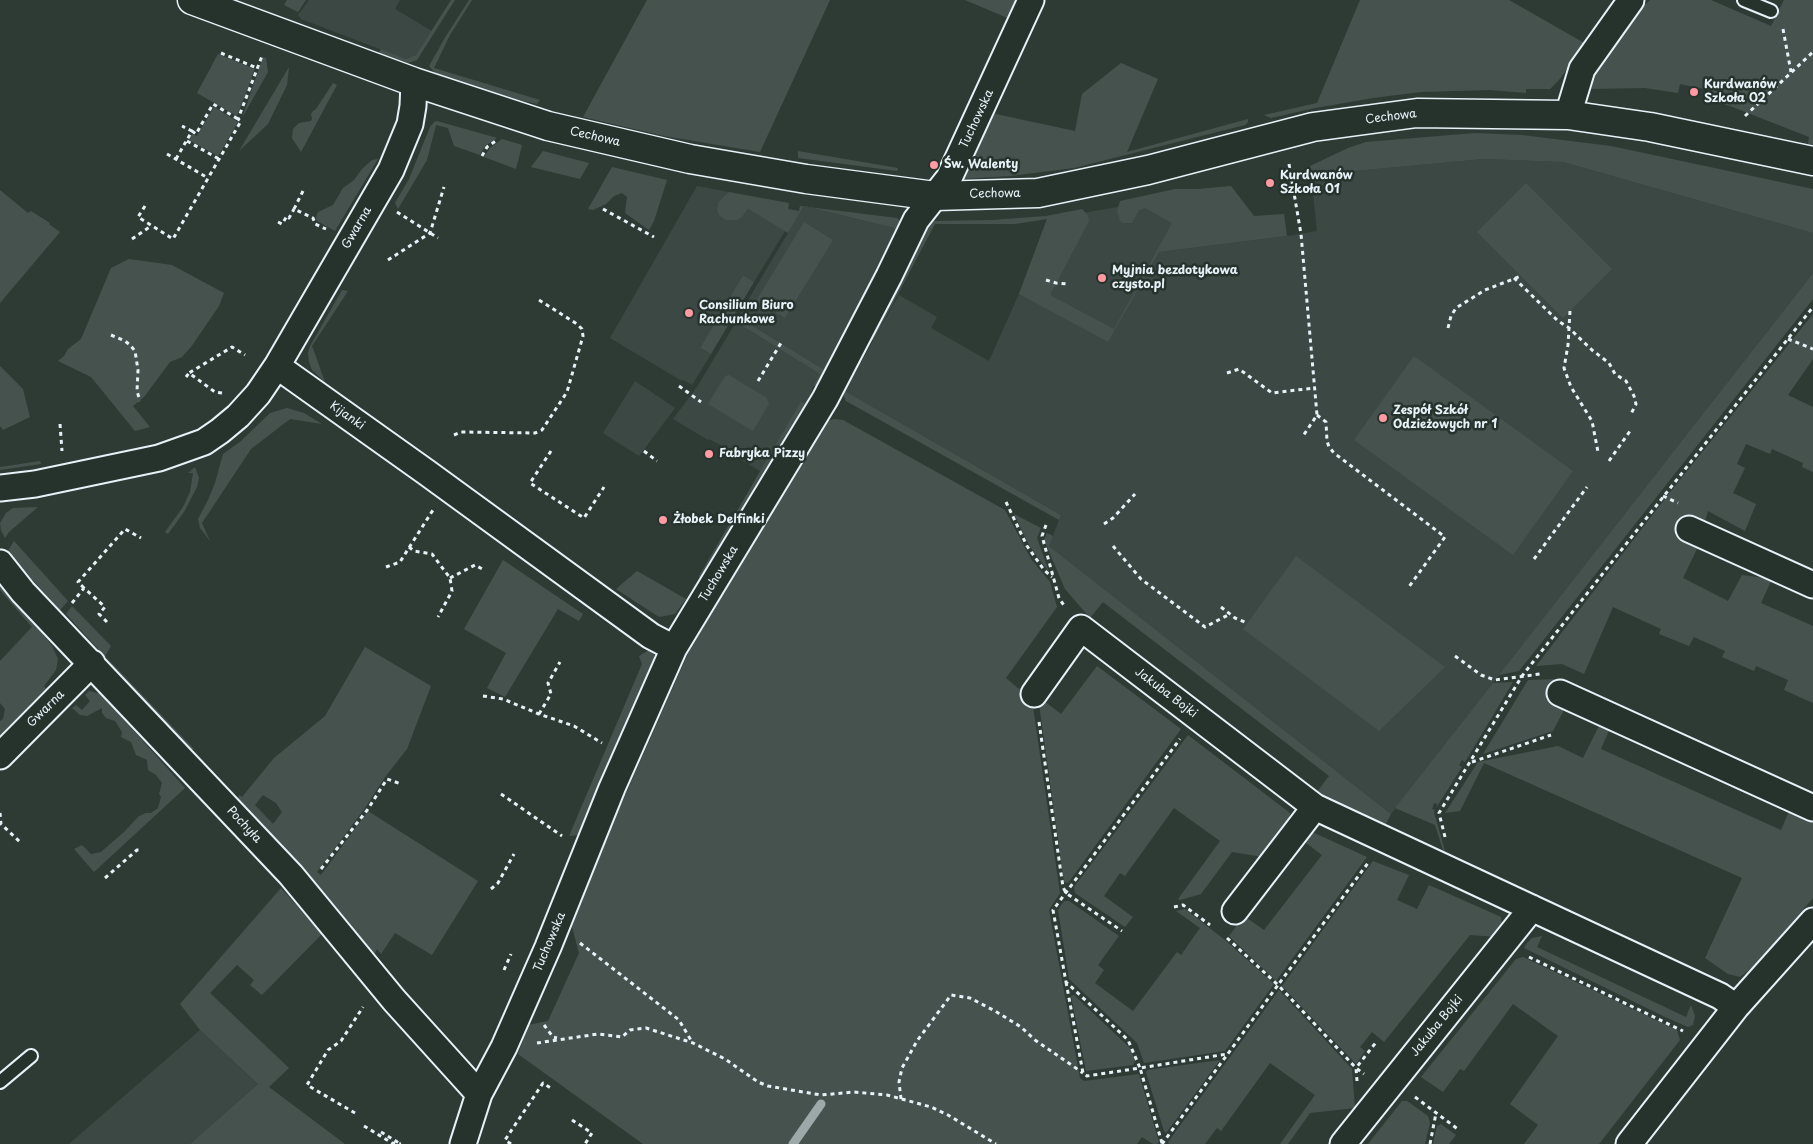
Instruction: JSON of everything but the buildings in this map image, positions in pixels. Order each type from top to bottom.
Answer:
[{"type":"street","name":"Cechowa","points":[[192,0],[414,82],[548,126],[690,159],[806,179],[935,196],[1038,194],[1148,170],[1313,127],[1417,113],[1568,116],[1650,127],[1813,161]]},
{"type":"street","name":"Tuchowska","points":[[463,1144],[480,1094],[504,1047],[557,925],[612,788],[674,648],[825,399],[890,276],[916,220],[949,178],[1031,0]]},
{"type":"street","points":[[1568,116],[1582,69],[1630,0]]},
{"type":"street","name":"Gwarna","points":[[277,366],[392,170],[410,124],[414,82]]},
{"type":"street","points":[[0,488],[35,484],[159,458],[204,442],[238,416],[258,394],[277,366]]},
{"type":"street","name":"Kijanki","points":[[277,366],[651,636],[674,648]]},
{"type":"street","points":[[1689,529],[1813,585]]},
{"type":"street","name":"Pochyła","points":[[0,563],[23,592],[291,875],[394,1000],[480,1094]]},
{"type":"street","points":[[1034,694],[1081,628]]},
{"type":"street","name":"Jakuba Bojki","points":[[1081,628],[1315,807],[1720,996],[1736,1007]]},
{"type":"street","name":"Gwarna","points":[[0,756],[92,663]]},
{"type":"street","points":[[1560,693],[1813,808]]},
{"type":"street","points":[[1235,911],[1315,807]]},
{"type":"street","name":"Jakuba Bojki","points":[[1343,1144],[1532,908]]},
{"type":"street","points":[[1629,1144],[1736,1007],[1813,921]]},
{"type":"lane","points":[[1744,0],[1771,11]]},
{"type":"lane","points":[[0,1082],[31,1056]]},
{"type":"path","points":[[1782,28],[1791,73]]},
{"type":"path","points":[[1745,117],[1813,52]]},
{"type":"path","points":[[221,54],[258,68]]},
{"type":"path","points":[[238,119],[262,56]]},
{"type":"path","points":[[145,206],[138,217],[172,239],[242,121],[213,104],[196,134],[182,126]]},
{"type":"path","points":[[176,159],[192,131]]},
{"type":"path","points":[[482,156],[487,146],[500,138]]},
{"type":"path","points":[[186,140],[219,159]]},
{"type":"path","points":[[167,154],[208,178]]},
{"type":"path","points":[[1289,164],[1300,234],[1317,415],[1302,436]]},
{"type":"path","points":[[388,260],[430,233],[444,187]]},
{"type":"path","points":[[278,222],[282,224],[287,216],[288,218],[303,191]]},
{"type":"path","points":[[294,208],[313,218],[315,224],[328,231]]},
{"type":"path","points":[[604,209],[654,237]]},
{"type":"path","points":[[396,212],[438,238]]},
{"type":"path","points":[[132,239],[151,226]]},
{"type":"path","points":[[1448,328],[1451,316],[1456,308],[1484,290],[1521,276]]},
{"type":"path","points":[[1514,278],[1556,320],[1569,328],[1592,350],[1609,362],[1614,374],[1626,381],[1636,404],[1630,416]]},
{"type":"path","points":[[1046,280],[1067,284]]},
{"type":"path","points":[[454,435],[461,432],[517,434],[534,433],[542,430],[567,392],[583,336],[582,329],[540,300]]},
{"type":"path","points":[[1453,871],[1439,813],[1522,676],[1813,307]]},
{"type":"path","points":[[1570,311],[1564,368],[1571,387],[1592,421],[1598,452]]},
{"type":"path","points":[[111,335],[125,341],[135,351],[138,370],[137,391],[140,401]]},
{"type":"path","points":[[1788,338],[1813,349]]},
{"type":"path","points":[[758,382],[781,343]]},
{"type":"path","points":[[186,378],[189,373],[232,347],[245,355]]},
{"type":"path","points":[[1227,373],[1239,369],[1272,393],[1314,388]]},
{"type":"path","points":[[189,373],[216,392],[223,393]]},
{"type":"path","points":[[679,386],[700,402]]},
{"type":"path","points":[[1317,415],[1326,422],[1327,441],[1334,453],[1445,537],[1408,588]]},
{"type":"path","points":[[60,424],[62,459]]},
{"type":"path","points":[[1609,461],[1630,431]]},
{"type":"path","points":[[551,451],[530,483],[584,518],[604,487]]},
{"type":"path","points":[[644,451],[657,461]]},
{"type":"path","points":[[1534,558],[1588,487]]},
{"type":"path","points":[[1104,524],[1113,518],[1135,494]]},
{"type":"path","points":[[1006,502],[1027,546],[1044,570],[1053,578]]},
{"type":"path","points":[[386,568],[400,562],[435,506]]},
{"type":"path","points":[[1046,525],[1042,536],[1059,598],[1081,628]]},
{"type":"path","points":[[106,622],[99,614],[105,607],[78,582],[125,529],[140,538]]},
{"type":"path","points":[[1113,546],[1142,579],[1205,626],[1230,614]]},
{"type":"path","points":[[409,547],[414,551],[432,554],[450,578],[452,591],[438,617]]},
{"type":"path","points":[[450,578],[474,565],[484,570]]},
{"type":"path","points":[[71,604],[84,588]]},
{"type":"path","points":[[1221,607],[1247,623]]},
{"type":"path","points":[[1455,656],[1481,675],[1495,680],[1522,676]]},
{"type":"path","points":[[539,714],[551,694],[548,683],[560,662]]},
{"type":"path","points":[[1034,694],[1063,887],[1066,892],[1122,931]]},
{"type":"path","points":[[483,696],[503,699],[574,726],[607,746]]},
{"type":"path","points":[[1083,1073],[1054,910],[1197,717]]},
{"type":"path","points":[[1471,762],[1551,735]]},
{"type":"path","points":[[318,873],[368,809],[387,779],[401,784]]},
{"type":"path","points":[[501,794],[559,832]]},
{"type":"path","points":[[0,812],[1,824],[21,843]]},
{"type":"path","points":[[1162,1144],[1384,840]]},
{"type":"path","points":[[105,878],[137,850],[141,850]]},
{"type":"path","points":[[490,889],[498,883],[514,854]]},
{"type":"path","points":[[1174,907],[1183,904],[1212,926]]},
{"type":"path","points":[[557,925],[679,1020],[693,1042]]},
{"type":"path","points":[[1226,937],[1278,985],[1356,1068],[1386,1090]]},
{"type":"path","points":[[504,970],[511,954]]},
{"type":"path","points":[[1526,955],[1690,1034]]},
{"type":"path","points":[[1066,982],[1128,1040],[1140,1068],[1162,1144]]},
{"type":"path","points":[[901,1099],[899,1082],[902,1068],[917,1041],[951,995],[970,998],[995,1011],[1087,1076],[1228,1054]]},
{"type":"path","points":[[355,1113],[308,1085],[328,1050],[341,1041],[368,999]]},
{"type":"path","points":[[542,1022],[553,1037],[560,1039]]},
{"type":"path","points":[[504,1047],[598,1034],[622,1037],[630,1030],[646,1028],[693,1042],[725,1059],[758,1082],[768,1086],[820,1095],[854,1092],[887,1095],[931,1107],[996,1144]]},
{"type":"path","points":[[511,1144],[505,1140],[543,1083],[552,1089]]},
{"type":"path","points":[[1414,1096],[1459,1130]]},
{"type":"path","points":[[1430,1144],[1436,1113]]},
{"type":"path","points":[[572,1120],[592,1133],[584,1144]]},
{"type":"path","points":[[364,1126],[392,1143],[400,1144]]},
{"type":"path","points":[[381,1132],[400,1144]]},
{"type":"shaded area","points":[[287,0],[306,0],[298,12],[284,5]]},
{"type":"shaded area","points":[[309,0],[400,0],[395,9],[432,31],[416,55],[406,59],[301,19],[298,15]]},
{"type":"shaded area","points":[[451,0],[455,0],[417,60],[408,63],[379,53],[381,49],[406,59],[416,55]]},
{"type":"shaded area","points":[[469,0],[472,0],[450,35],[434,68],[540,100],[537,104],[435,73],[429,66]]},
{"type":"shaded area","points":[[647,0],[830,0],[760,152],[664,136],[583,117]]},
{"type":"shaded area","points":[[965,0],[1018,0],[1010,19]]},
{"type":"shaded area","points":[[1360,0],[1509,0],[1586,44],[1550,89],[1526,89],[1526,93],[1490,90],[1421,92],[1315,108],[1271,118],[1264,115],[1317,103]]},
{"type":"shaded area","points":[[1650,0],[1711,0],[1771,26],[1784,0],[1813,0],[1813,145],[1808,144],[1809,137],[1730,106],[1707,100],[1709,90],[1680,84],[1678,93],[1645,88],[1589,89],[1589,77],[1625,24]]},
{"type":"shaded area","points":[[218,54],[255,69],[237,116],[197,93]]},
{"type":"shaded area","points":[[263,57],[266,58],[268,72],[242,118]]},
{"type":"shaded area","points":[[1121,63],[1158,79],[1127,152],[1248,119],[1248,122],[1245,125],[1074,168],[1010,176],[962,179],[991,113],[1075,131],[1082,94]]},
{"type":"shaded area","points":[[289,67],[287,85],[268,124],[239,151]]},
{"type":"shaded area","points":[[333,83],[337,85],[301,152],[292,138],[293,129],[299,123],[311,121],[311,114]]},
{"type":"shaded area","points":[[214,107],[238,122],[218,156],[189,140],[192,134],[197,136]]},
{"type":"shaded area","points":[[437,121],[497,138],[485,146],[480,155],[454,146],[448,128],[436,125],[427,160],[398,209],[395,203],[409,179],[430,127]]},
{"type":"shaded area","points":[[1475,133],[1522,135],[1611,146],[1813,189],[1813,233],[1563,162],[1484,159],[1311,175],[1310,166],[1348,148],[1366,142]]},
{"type":"shaded area","points":[[502,139],[522,145],[516,169],[484,157],[490,148]]},
{"type":"shaded area","points":[[543,151],[589,163],[580,179],[531,167]]},
{"type":"shaded area","points":[[798,151],[898,168],[897,171],[798,158]]},
{"type":"shaded area","points":[[378,159],[335,231],[317,221],[318,212],[333,205],[343,188],[354,180],[372,160]]},
{"type":"shaded area","name":"Zespół Szkół Odzieżowych nr 1","points":[[1484,159],[1563,162],[1813,233],[1813,273],[1391,814],[1049,546],[1061,515],[845,391],[899,295],[937,317],[931,328],[989,361],[1019,294],[1047,219],[1142,203],[1176,222],[1160,252],[1287,236],[1317,231],[1311,175]]},
{"type":"shaded area","points":[[612,167],[667,180],[654,221],[649,230],[625,213],[627,197],[622,193],[614,196],[606,204],[593,210],[588,209]]},
{"type":"shaded area","points":[[1526,183],[1612,269],[1563,318],[1477,232]]},
{"type":"shaded area","points":[[697,186],[729,192],[719,201],[743,216],[748,209],[785,231],[754,282],[743,275],[700,348],[711,354],[692,385],[682,381],[610,338]]},
{"type":"shaded area","points":[[1231,186],[1254,216],[1284,214],[1287,236],[1159,252],[1108,342],[1019,294],[1047,219],[1015,224],[935,224],[873,341],[871,338],[929,224],[933,221],[992,220],[1046,216],[1082,209],[1087,214],[1088,223],[1050,295],[1114,329],[1172,223],[1145,208],[1139,210],[1132,223],[1123,223],[1120,221],[1117,211],[1120,201],[1175,189]]},
{"type":"shaded area","points":[[0,190],[28,213],[31,211],[60,232],[0,303]]},
{"type":"shaded area","points":[[729,192],[789,203],[788,209],[799,211],[800,206],[804,206],[788,233],[748,209],[738,220],[726,220],[719,215],[717,209],[719,201]]},
{"type":"shaded area","points":[[804,206],[894,228],[895,235],[858,308],[823,369],[738,317]]},
{"type":"shaded area","points":[[808,207],[897,218],[902,227],[821,385],[813,386],[820,374],[736,322],[738,317],[823,369],[858,308],[895,236],[894,228]]},
{"type":"shaded area","points":[[804,222],[833,240],[785,318],[756,301]]},
{"type":"shaded area","points":[[129,259],[172,265],[224,293],[219,306],[191,347],[182,357],[170,362],[144,397],[133,406],[150,427],[135,431],[91,377],[58,361],[68,349],[81,339],[111,268]]},
{"type":"shaded area","points":[[1813,273],[1813,299],[1519,671],[1499,675]]},
{"type":"shaded area","points":[[743,275],[754,282],[711,354],[700,348]]},
{"type":"shaded area","points":[[342,290],[348,291],[312,346],[325,382],[312,370],[308,353],[310,346]]},
{"type":"shaded area","points":[[1813,314],[1813,359],[1788,395],[1813,407],[1813,472],[1802,467],[1803,463],[1772,449],[1770,454],[1746,444],[1737,464],[1745,468],[1733,493],[1756,504],[1745,531],[1708,511],[1696,551],[1683,578],[1728,601],[1742,575],[1772,579],[1761,603],[1813,626],[1813,703],[1784,690],[1788,680],[1756,666],[1754,671],[1722,657],[1725,651],[1694,637],[1689,646],[1659,634],[1661,629],[1613,607],[1584,674],[1562,664],[1536,666],[1671,491]]},
{"type":"shaded area","points":[[736,322],[820,374],[813,386],[806,407],[765,474],[722,448],[722,446],[708,440],[673,419],[697,387]]},
{"type":"shaded area","points":[[1414,356],[1573,471],[1513,555],[1354,440]]},
{"type":"shaded area","points":[[858,361],[861,362],[845,391],[1061,515],[1059,520],[846,401],[841,390]]},
{"type":"shaded area","points":[[0,366],[23,389],[30,417],[3,430],[0,426]]},
{"type":"shaded area","points":[[729,375],[767,398],[769,404],[753,431],[708,404],[725,376]]},
{"type":"shaded area","points":[[635,381],[675,408],[639,456],[603,433]]},
{"type":"shaded area","points":[[803,402],[807,410],[704,578],[700,579],[699,576],[800,403]]},
{"type":"shaded area","points":[[287,408],[304,413],[322,424],[290,419],[251,449],[202,523],[210,541],[200,528],[198,519],[215,483],[223,454],[241,441],[270,413]]},
{"type":"shaded area","points":[[834,419],[843,420],[1005,510],[1031,559],[1050,582],[1057,607],[1006,678],[1032,700],[1060,893],[1049,910],[1080,1078],[1084,1081],[1139,1074],[1159,1142],[1157,1144],[1153,1144],[1142,1137],[1137,1144],[643,1144],[518,1054],[528,1025],[548,1021],[579,953],[572,927],[599,854],[690,649],[825,422]]},
{"type":"shaded area","points":[[40,461],[41,464],[0,470],[0,467]]},
{"type":"shaded area","points":[[195,467],[199,478],[197,487],[184,512],[168,534],[165,532],[183,507],[190,492],[193,473],[188,473]]},
{"type":"shaded area","points":[[38,507],[9,532],[5,538],[0,523],[6,513],[13,508]]},
{"type":"shaded area","points":[[1014,514],[1041,528],[1037,538],[1049,572],[1030,547]]},
{"type":"shaded area","points":[[1047,533],[1053,536],[1049,546],[1391,814],[1385,826],[1317,792],[1329,776],[1103,602],[1090,618],[1065,589],[1044,540]]},
{"type":"shaded area","points":[[14,541],[68,601],[60,610],[7,552]]},
{"type":"shaded area","points":[[1296,556],[1445,667],[1379,731],[1243,629]]},
{"type":"shaded area","points":[[503,560],[583,614],[579,621],[558,609],[505,697],[487,688],[506,653],[464,629]]},
{"type":"shaded area","points":[[637,571],[686,599],[675,614],[659,617],[616,589]]},
{"type":"shaded area","points":[[0,586],[42,633],[52,646],[58,659],[56,670],[44,686],[46,689],[0,741],[0,721],[3,719],[5,709],[0,703],[0,661],[32,627],[0,590]]},
{"type":"shaded area","points":[[72,606],[111,646],[105,656],[194,749],[190,750],[66,614]]},
{"type":"shaded area","points":[[365,647],[431,686],[407,749],[317,872],[321,875],[368,811],[478,881],[432,955],[395,933],[381,954],[377,949],[374,955],[332,902],[238,800],[239,795],[242,797],[274,758],[325,716]],"holes":[[[263,795],[276,803],[282,812],[273,824],[255,805]]]},
{"type":"shaded area","points":[[649,650],[654,655],[654,661],[581,835],[569,836],[642,664],[639,656]]},
{"type":"shaded area","points":[[1097,666],[1181,729],[1068,883],[1064,882],[1039,704],[1044,701],[1061,714]]},
{"type":"shaded area","points":[[1559,679],[1563,712],[1553,731],[1483,754],[1528,680]]},
{"type":"shaded area","points":[[1513,682],[1465,762],[1462,760],[1459,765],[1462,767],[1436,808],[1437,804],[1434,803],[1432,809],[1435,810],[1445,851],[1443,850],[1435,825],[1395,808],[1493,683]]},
{"type":"shaded area","points":[[89,691],[101,694],[185,788],[94,872],[74,849],[82,845],[91,854],[101,852],[139,816],[151,813],[158,808],[162,783],[156,775],[148,770],[147,760],[136,755],[131,742],[121,737],[122,732],[115,721],[106,718],[102,713],[102,708],[87,716],[80,715],[72,708],[76,705],[82,710],[90,701],[85,695]]},
{"type":"shaded area","points":[[1600,724],[1610,728],[1601,749],[1781,830],[1790,809],[1813,820],[1813,898],[1754,966],[1740,977],[1728,974],[1705,958],[1742,878],[1484,763],[1460,811],[1445,813],[1478,762],[1558,746],[1583,758]]},
{"type":"shaded area","points":[[1188,735],[1290,813],[1289,822],[1263,857],[1232,852],[1201,894],[1180,900],[1178,899],[1220,841],[1174,808],[1125,876],[1120,873],[1104,896],[1133,917],[1125,927],[1075,893],[1074,887]]},
{"type":"shaded area","points":[[1310,831],[1367,857],[1276,981],[1229,936],[1244,916],[1264,930],[1322,855],[1302,840]]},
{"type":"shaded area","points":[[1373,861],[1409,875],[1397,900],[1417,909],[1429,885],[1501,917],[1502,927],[1497,937],[1470,935],[1384,1042],[1372,1032],[1360,1047],[1365,1051],[1356,1064],[1282,986]]},
{"type":"shaded area","points":[[281,888],[322,934],[262,995],[250,985],[254,980],[237,965],[210,993],[289,1068],[269,1087],[345,1144],[190,1144],[258,1084],[200,1030],[180,1004]]},
{"type":"shaded area","points":[[1064,901],[1069,901],[1119,936],[1098,965],[1104,970],[1095,983],[1133,1011],[1177,952],[1181,955],[1200,928],[1176,911],[1185,909],[1225,940],[1274,984],[1225,1051],[1144,1063],[1137,1043],[1069,979],[1058,910]]},
{"type":"shaded area","points":[[1542,936],[1537,947],[1686,1017],[1691,1005],[1695,1016],[1693,1025],[1688,1027],[1665,1017],[1524,948],[1532,938]]},
{"type":"shaded area","points":[[1523,957],[1677,1030],[1680,1040],[1599,1144],[1524,1144],[1538,1125],[1510,1104],[1558,1036],[1513,1004],[1464,1071],[1460,1069],[1443,1092],[1421,1077],[1516,959]]},
{"type":"shaded area","points":[[1279,990],[1352,1069],[1355,1108],[1310,1113],[1288,1144],[1280,1144],[1315,1095],[1270,1063],[1221,1131],[1217,1128],[1205,1144],[1169,1144],[1168,1142]]},
{"type":"shaded area","points":[[1074,995],[1130,1048],[1135,1061],[1133,1065],[1086,1071],[1071,996]]},
{"type":"shaded area","points":[[200,1030],[258,1084],[190,1144],[69,1144]]},
{"type":"shaded area","points":[[1220,1060],[1166,1133],[1146,1073],[1147,1070]]},
{"type":"shaded area","points":[[1402,1101],[1407,1101],[1428,1116],[1430,1123],[1425,1144],[1368,1144]]},
{"type":"shaded area","points":[[1441,1124],[1456,1135],[1449,1144],[1433,1144],[1437,1126]]},
{"type":"waterway","points":[[793,1144],[821,1104]]},
{"type":"place","name":"Kurdwanów Szkoła 02","points":[[1694,92]]},
{"type":"place","name":"Św. Walenty","points":[[934,165]]},
{"type":"place","name":"Kurdwanów Szkoła 01","points":[[1270,183]]},
{"type":"place","name":"Myjnia bezdotykowa czysto.pl","points":[[1102,278]]},
{"type":"place","name":"Consilium Biuro Rachunkowe","points":[[689,313]]},
{"type":"place","name":"Zespół Szkół Odzieżowych nr 1","points":[[1383,418]]},
{"type":"place","name":"Fabryka Pizzy","points":[[709,454]]},
{"type":"place","name":"Żłobek Delfinki","points":[[663,520]]}]
